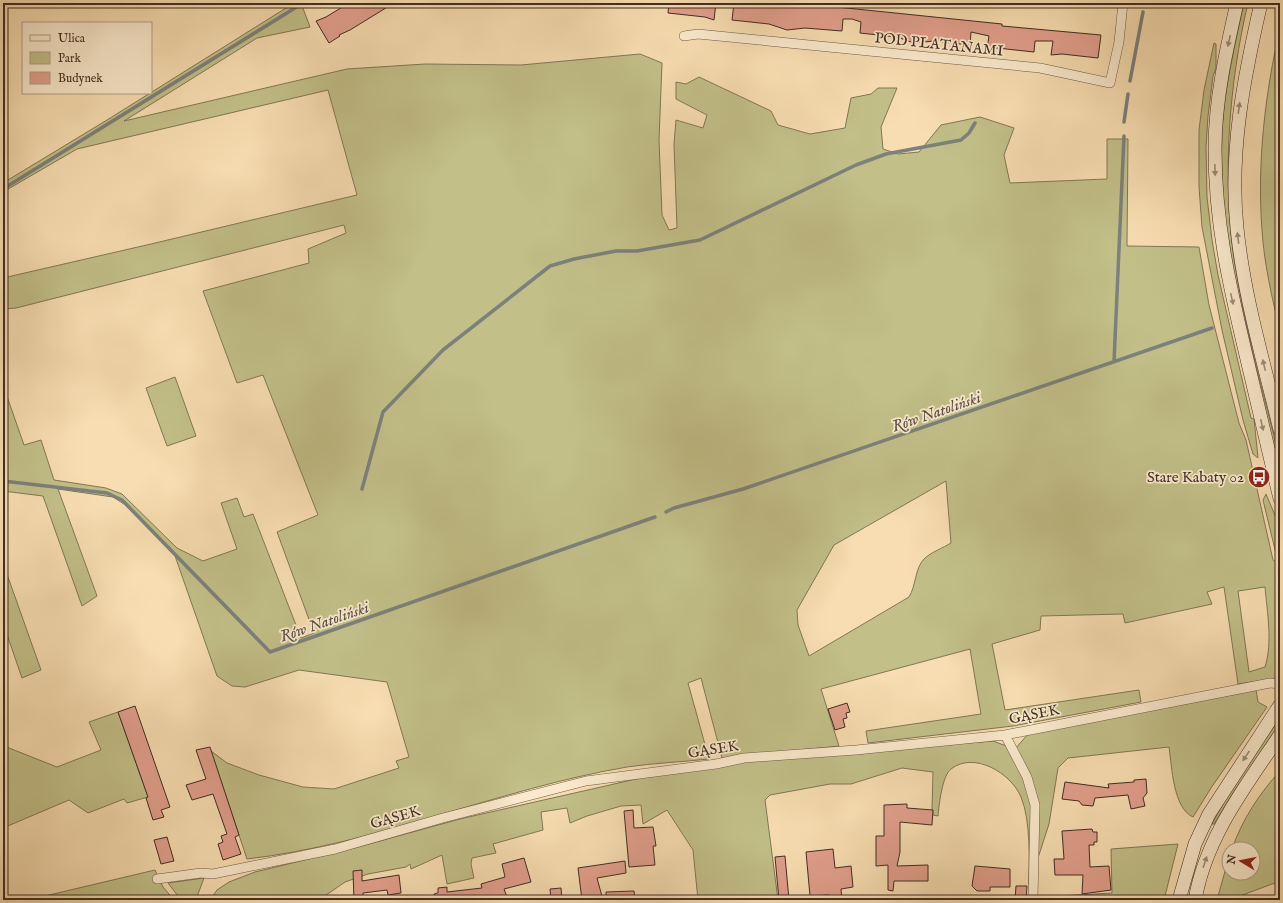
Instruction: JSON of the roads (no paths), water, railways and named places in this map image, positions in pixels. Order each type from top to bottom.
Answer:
[{"type":"street","name":"POD PLATANAMI","points":[[684,36],[698,34],[1034,68],[1110,82],[1119,42],[1123,3]]},
{"type":"street","points":[[1237,3],[1220,90],[1215,147],[1216,197],[1219,229],[1231,295],[1280,499]]},
{"type":"street","points":[[1261,3],[1246,69],[1240,106],[1236,152],[1237,227],[1246,289],[1280,430]]},
{"type":"street","name":"GĄSEK","points":[[157,879],[201,873],[213,874],[305,856],[586,781],[716,764],[744,758],[856,750],[1005,735],[1270,683],[1280,684]]},
{"type":"street","points":[[1179,900],[1195,844],[1208,814],[1280,705]]},
{"type":"street","points":[[1005,735],[1027,777],[1035,805],[1033,900]]},
{"type":"street","points":[[1195,900],[1201,874],[1214,838],[1235,801],[1280,735]]},
{"type":"waterway","points":[[3,189],[303,3]]},
{"type":"waterway","points":[[1130,81],[1143,12]]},
{"type":"waterway","points":[[1124,122],[1128,94]]},
{"type":"waterway","points":[[362,489],[383,412],[443,350],[550,266],[574,259],[616,251],[637,251],[700,240],[856,165],[886,154],[961,140],[969,133],[975,123]]},
{"type":"waterway","points":[[1114,362],[1124,136]]},
{"type":"waterway","name":"Rów Natoliński","points":[[666,512],[674,508],[743,489],[1212,328]]},
{"type":"waterway","name":"Rów Natoliński","points":[[3,481],[107,493],[122,500],[270,652],[655,517]]},
{"type":"place","name":"Stare Kabaty 02","points":[[1259,477]]}]
